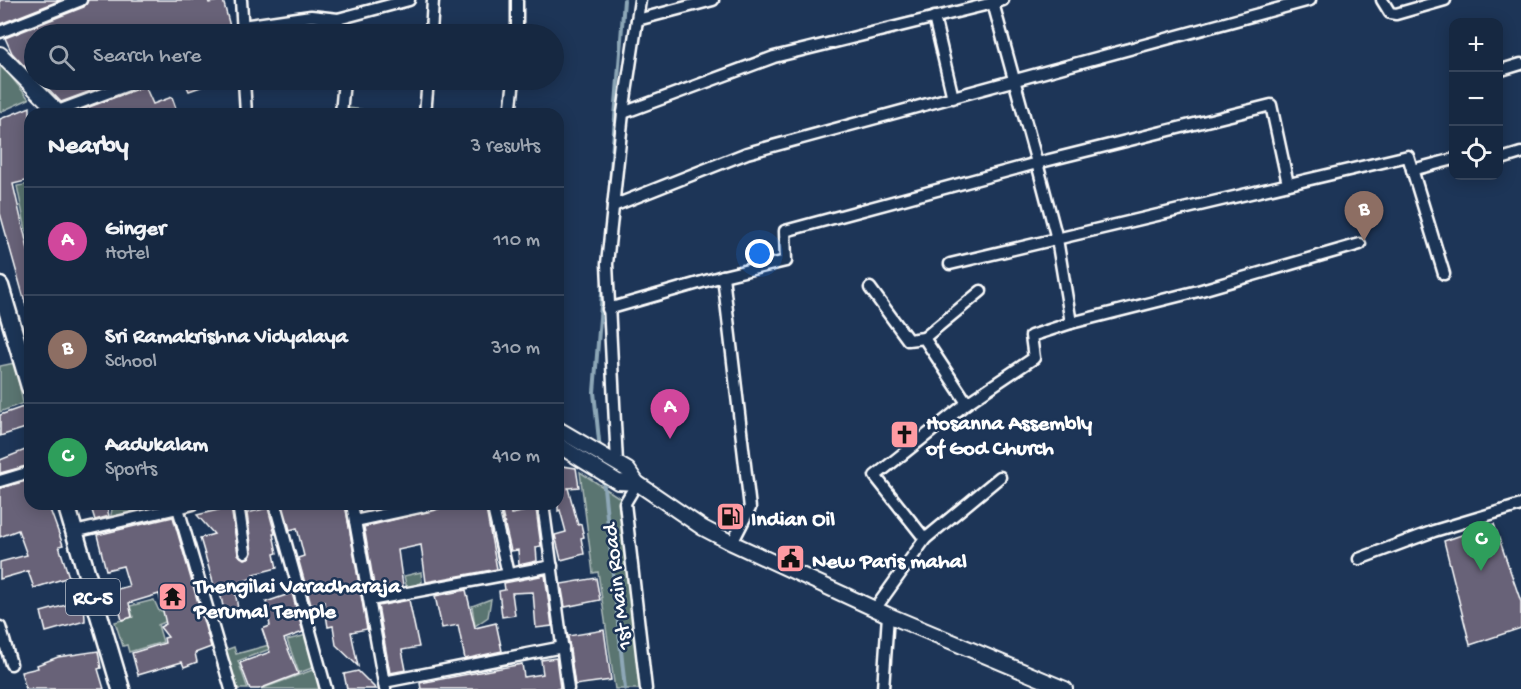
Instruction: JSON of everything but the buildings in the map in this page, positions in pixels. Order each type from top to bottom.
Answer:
[{"type":"main road","points":[[1,296],[24,368]]},
{"type":"main road","name":"RC-5","points":[[68,510],[121,689]]},
{"type":"street","points":[[0,32],[81,0]]},
{"type":"street","points":[[241,0],[243,24]]},
{"type":"street","points":[[272,24],[311,16],[338,19],[409,0]]},
{"type":"street","points":[[432,24],[434,0]]},
{"type":"street","points":[[517,0],[517,24]]},
{"type":"street","points":[[616,463],[607,264],[623,113],[640,0]]},
{"type":"street","points":[[637,20],[713,0]]},
{"type":"street","points":[[613,206],[747,153],[1310,0]]},
{"type":"street","points":[[1382,0],[1390,13],[1396,14],[1445,0]]},
{"type":"street","points":[[623,113],[774,57],[996,1],[1014,82],[1057,239],[1071,323]]},
{"type":"street","points":[[934,17],[953,98]]},
{"type":"street","points":[[0,54],[24,78]]},
{"type":"street","points":[[1503,69],[1521,64]]},
{"type":"street","points":[[36,90],[54,108]]},
{"type":"street","points":[[71,108],[116,90]]},
{"type":"street","points":[[245,90],[246,108]]},
{"type":"street","points":[[342,108],[343,90]]},
{"type":"street","points":[[426,108],[427,90]]},
{"type":"street","points":[[511,108],[513,90]]},
{"type":"street","points":[[608,309],[723,276],[786,261],[785,231],[1271,105],[1288,184]]},
{"type":"street","points":[[1503,158],[1521,153]]},
{"type":"street","points":[[950,264],[1408,156],[1444,274]]},
{"type":"street","points":[[1412,170],[1449,160]]},
{"type":"street","points":[[925,539],[875,476],[967,403],[1034,358],[1031,336],[1360,244]]},
{"type":"street","points":[[723,276],[750,508],[732,543]]},
{"type":"street","points":[[870,288],[908,340],[924,338],[981,291]]},
{"type":"street","points":[[924,338],[967,403]]},
{"type":"street","points":[[564,433],[628,470],[637,483],[702,528],[888,615],[1065,689]]},
{"type":"street","points":[[564,449],[618,482],[637,483]]},
{"type":"street","points":[[0,481],[24,474]]},
{"type":"street","points":[[875,609],[925,539],[1000,477]]},
{"type":"street","name":"1st Main Road","points":[[637,483],[625,503],[646,689]]},
{"type":"street","points":[[1359,560],[1434,531],[1521,505]]},
{"type":"street","points":[[74,532],[169,510]]},
{"type":"street","points":[[179,510],[231,689]]},
{"type":"street","points":[[239,510],[245,552]]},
{"type":"street","points":[[277,510],[326,689]]},
{"type":"street","points":[[353,510],[384,686],[563,647]]},
{"type":"street","points":[[356,521],[406,510]]},
{"type":"street","points":[[493,510],[508,574]]},
{"type":"street","points":[[544,510],[568,689]]},
{"type":"street","points":[[370,600],[552,566]]},
{"type":"street","points":[[883,689],[888,615]]},
{"type":"street","points":[[0,627],[11,664]]},
{"type":"green space","points":[[0,63],[29,99],[0,112]]},
{"type":"green space","points":[[24,185],[24,220],[17,186]]},
{"type":"green space","points":[[15,363],[23,403],[0,412],[0,366]]},
{"type":"green space","points":[[580,472],[620,498],[640,689],[615,689],[598,572],[593,573]]},
{"type":"green space","points":[[112,510],[156,510],[110,521]]},
{"type":"green space","points":[[421,572],[422,582],[407,589],[404,576]]},
{"type":"green space","points":[[491,599],[488,617],[475,626],[472,606]]},
{"type":"green space","points":[[154,600],[159,611],[180,610],[179,616],[158,625],[163,642],[129,652],[127,645],[123,646],[115,622],[133,617],[130,606]]},
{"type":"green space","points":[[307,635],[317,666],[299,673],[287,640]]},
{"type":"green space","points":[[269,645],[270,649],[238,661],[248,689],[233,689],[223,651],[234,647],[236,654]]},
{"type":"green space","points":[[318,668],[323,689],[261,689]]},
{"type":"waterway","points":[[610,183],[624,0]]},
{"type":"waterway","points":[[600,450],[594,392],[603,281]]},
{"type":"waterway","points":[[603,478],[625,689]]},
{"type":"place","name":"Sri Ramakrishna Vidyalaya","points":[[1364,241]]},
{"type":"place","name":"Hosanna Assembly of God Church","points":[[905,434]]},
{"type":"place","name":"Ginger","points":[[670,439]]},
{"type":"place","name":"Indian Oil","points":[[730,517]]},
{"type":"place","name":"New Paris mahal","points":[[791,559]]},
{"type":"place","name":"Aadukalam","points":[[1481,571]]},
{"type":"place","name":"Thengilai Varadharaja Perumal Temple","points":[[173,597]]}]
